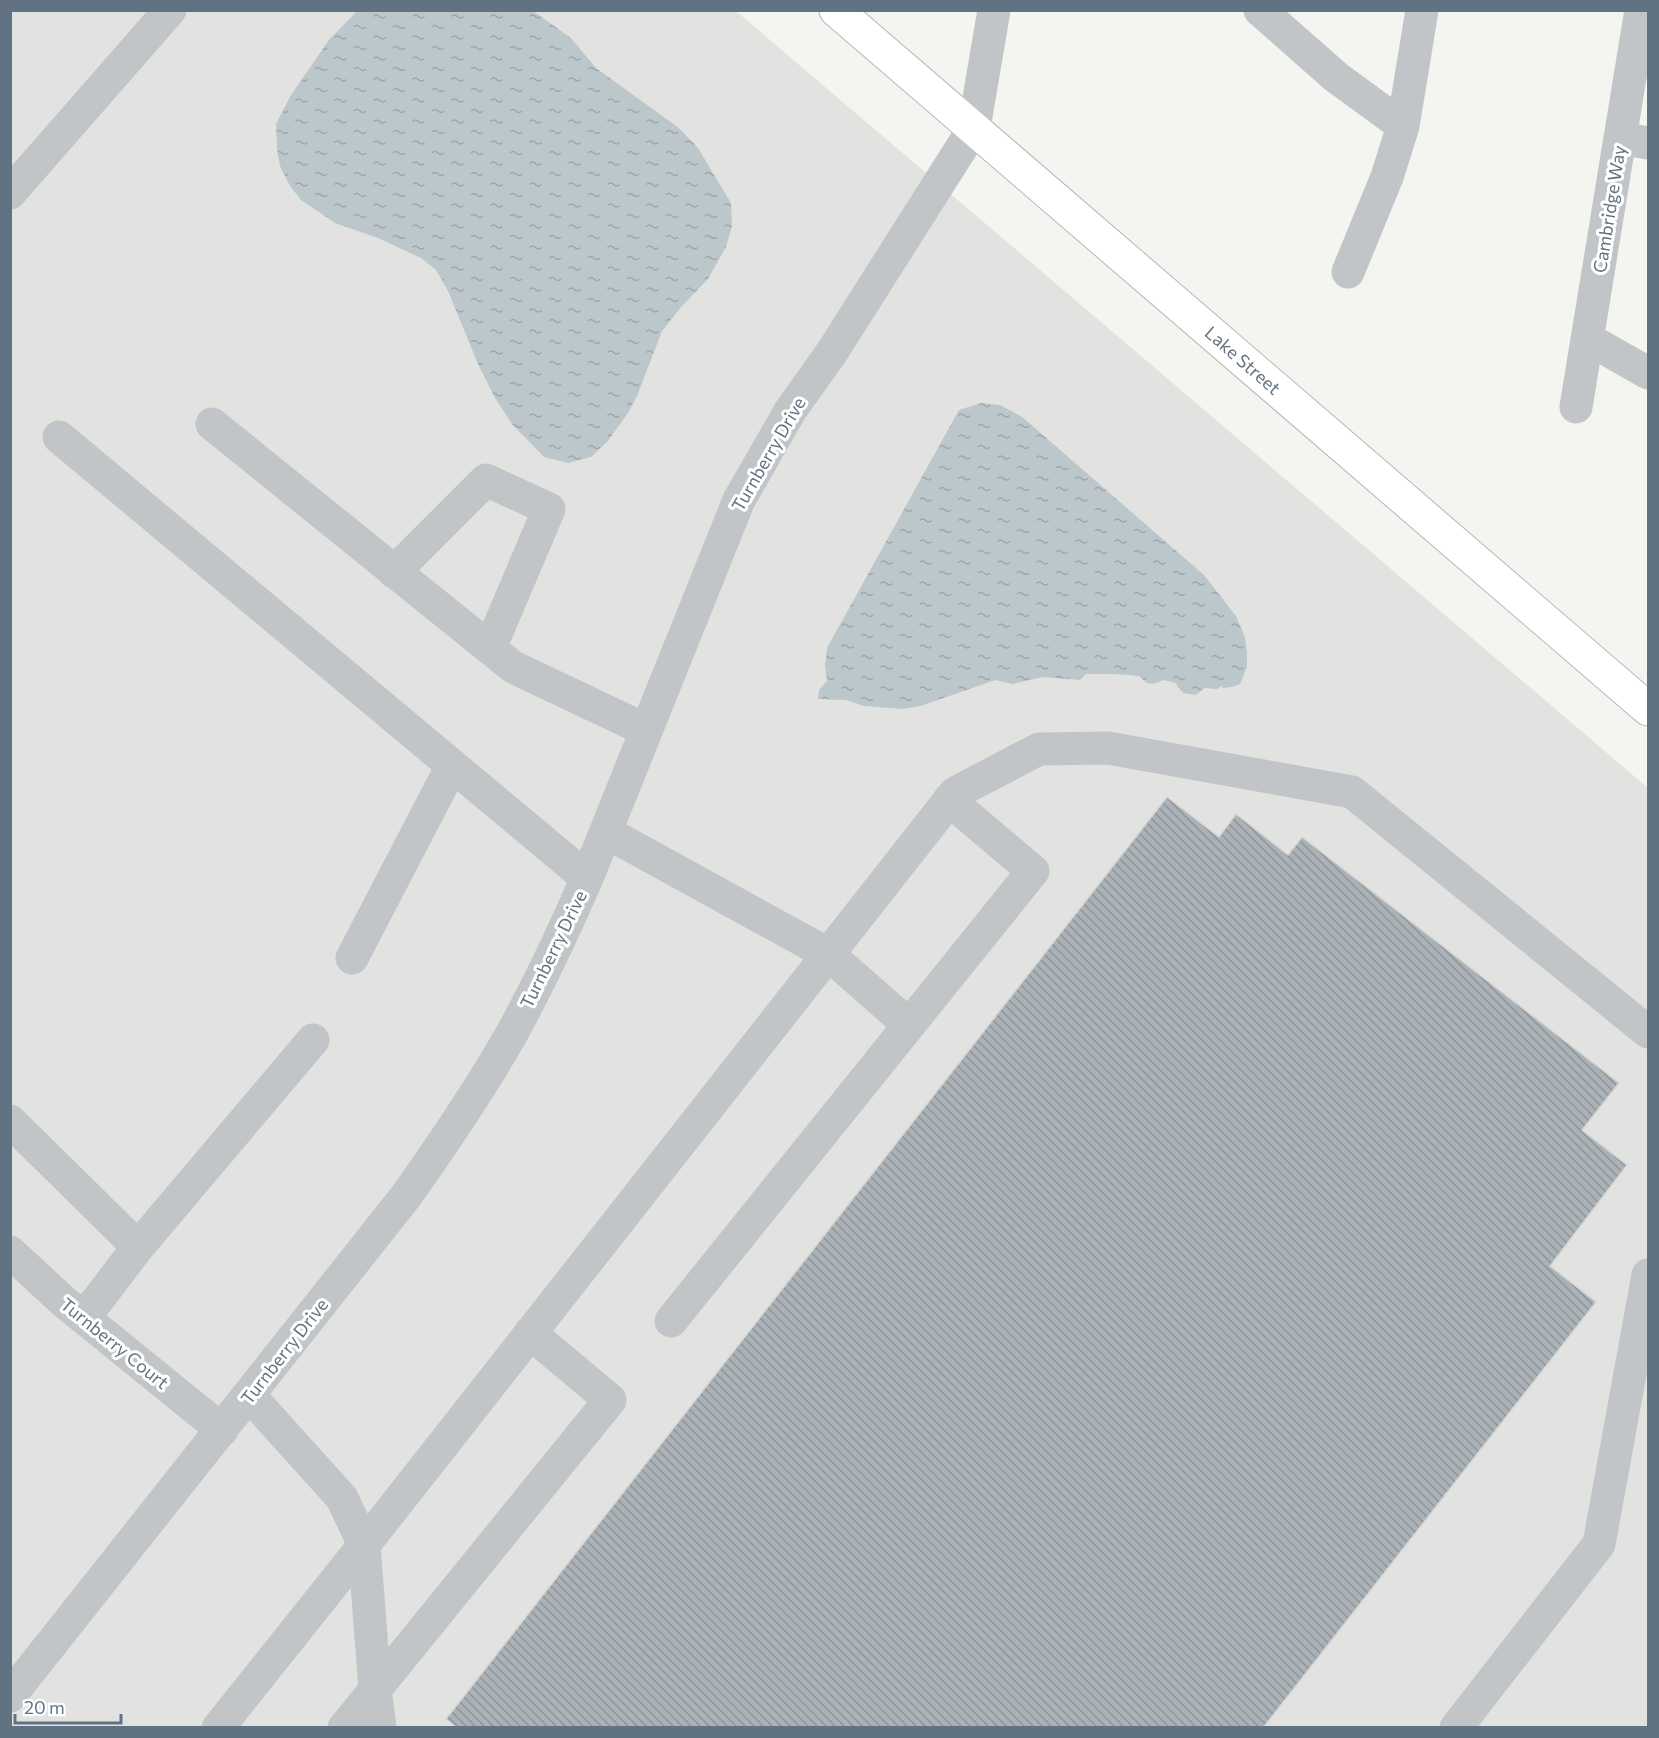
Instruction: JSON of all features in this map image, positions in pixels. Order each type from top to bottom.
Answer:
[{"type":"main road","name":"Lake Street","points":[[836,10],[1648,709]]},
{"type":"street","points":[[10,193],[170,10]]},
{"type":"street","points":[[974,128],[994,10]]},
{"type":"street","points":[[1260,10],[1336,77],[1403,126]]},
{"type":"street","points":[[1348,272],[1387,177],[1403,126],[1422,10]]},
{"type":"street","name":"Cambridge Way","points":[[1576,407],[1588,339],[1634,140],[1641,10]]},
{"type":"street","name":"Turnberry Drive","points":[[10,1696],[406,1196],[441,1146],[511,1035],[562,936],[587,878],[739,500],[790,411],[832,352],[974,128]]},
{"type":"street","points":[[1588,339],[1648,373]]},
{"type":"street","points":[[212,424],[513,667],[646,730]]},
{"type":"street","points":[[58,437],[587,878]]},
{"type":"street","points":[[394,572],[486,480],[549,508],[490,648]]},
{"type":"street","points":[[218,1728],[949,800],[955,793],[1039,749],[1108,748],[1352,792],[1648,1032]]},
{"type":"street","points":[[352,958],[452,766]]},
{"type":"street","points":[[671,1321],[1033,871],[949,800]]},
{"type":"street","points":[[606,832],[828,954],[909,1025]]},
{"type":"street","points":[[84,1318],[138,1247],[313,1040]]},
{"type":"street","points":[[10,1121],[138,1247]]},
{"type":"street","name":"Turnberry Court","points":[[10,1252],[63,1301],[222,1430]]},
{"type":"street","points":[[1456,1728],[1599,1545],[1648,1275]]},
{"type":"street","points":[[344,1728],[610,1400],[530,1333]]},
{"type":"street","points":[[249,1395],[342,1498],[364,1545],[380,1728]]},
{"type":"shaded area","points":[[11,11],[736,11],[1648,788],[1648,1727],[11,1728]]},
{"type":"water","points":[[358,10],[533,11],[571,38],[596,68],[679,128],[698,148],[731,203],[732,226],[726,247],[708,279],[662,331],[637,396],[628,413],[607,442],[591,457],[568,463],[544,457],[512,424],[495,398],[478,364],[448,291],[436,270],[421,258],[378,238],[335,223],[301,200],[290,186],[280,166],[276,124],[291,95],[329,40]]},
{"type":"water","points":[[981,403],[1000,405],[1021,416],[1204,575],[1236,616],[1245,637],[1247,667],[1240,684],[1223,688],[1221,686],[1217,689],[1204,688],[1196,695],[1183,693],[1176,683],[1164,680],[1153,684],[1147,683],[1139,676],[1086,674],[1080,680],[1043,677],[1013,684],[995,680],[921,706],[903,709],[864,706],[846,700],[818,699],[819,690],[827,681],[825,666],[827,648],[959,410]]},
{"type":"building","points":[[1167,797],[1219,837],[1236,814],[1288,855],[1302,837],[1619,1083],[1582,1130],[1627,1165],[1550,1266],[1596,1302],[1263,1728],[457,1728],[446,1719]]}]
